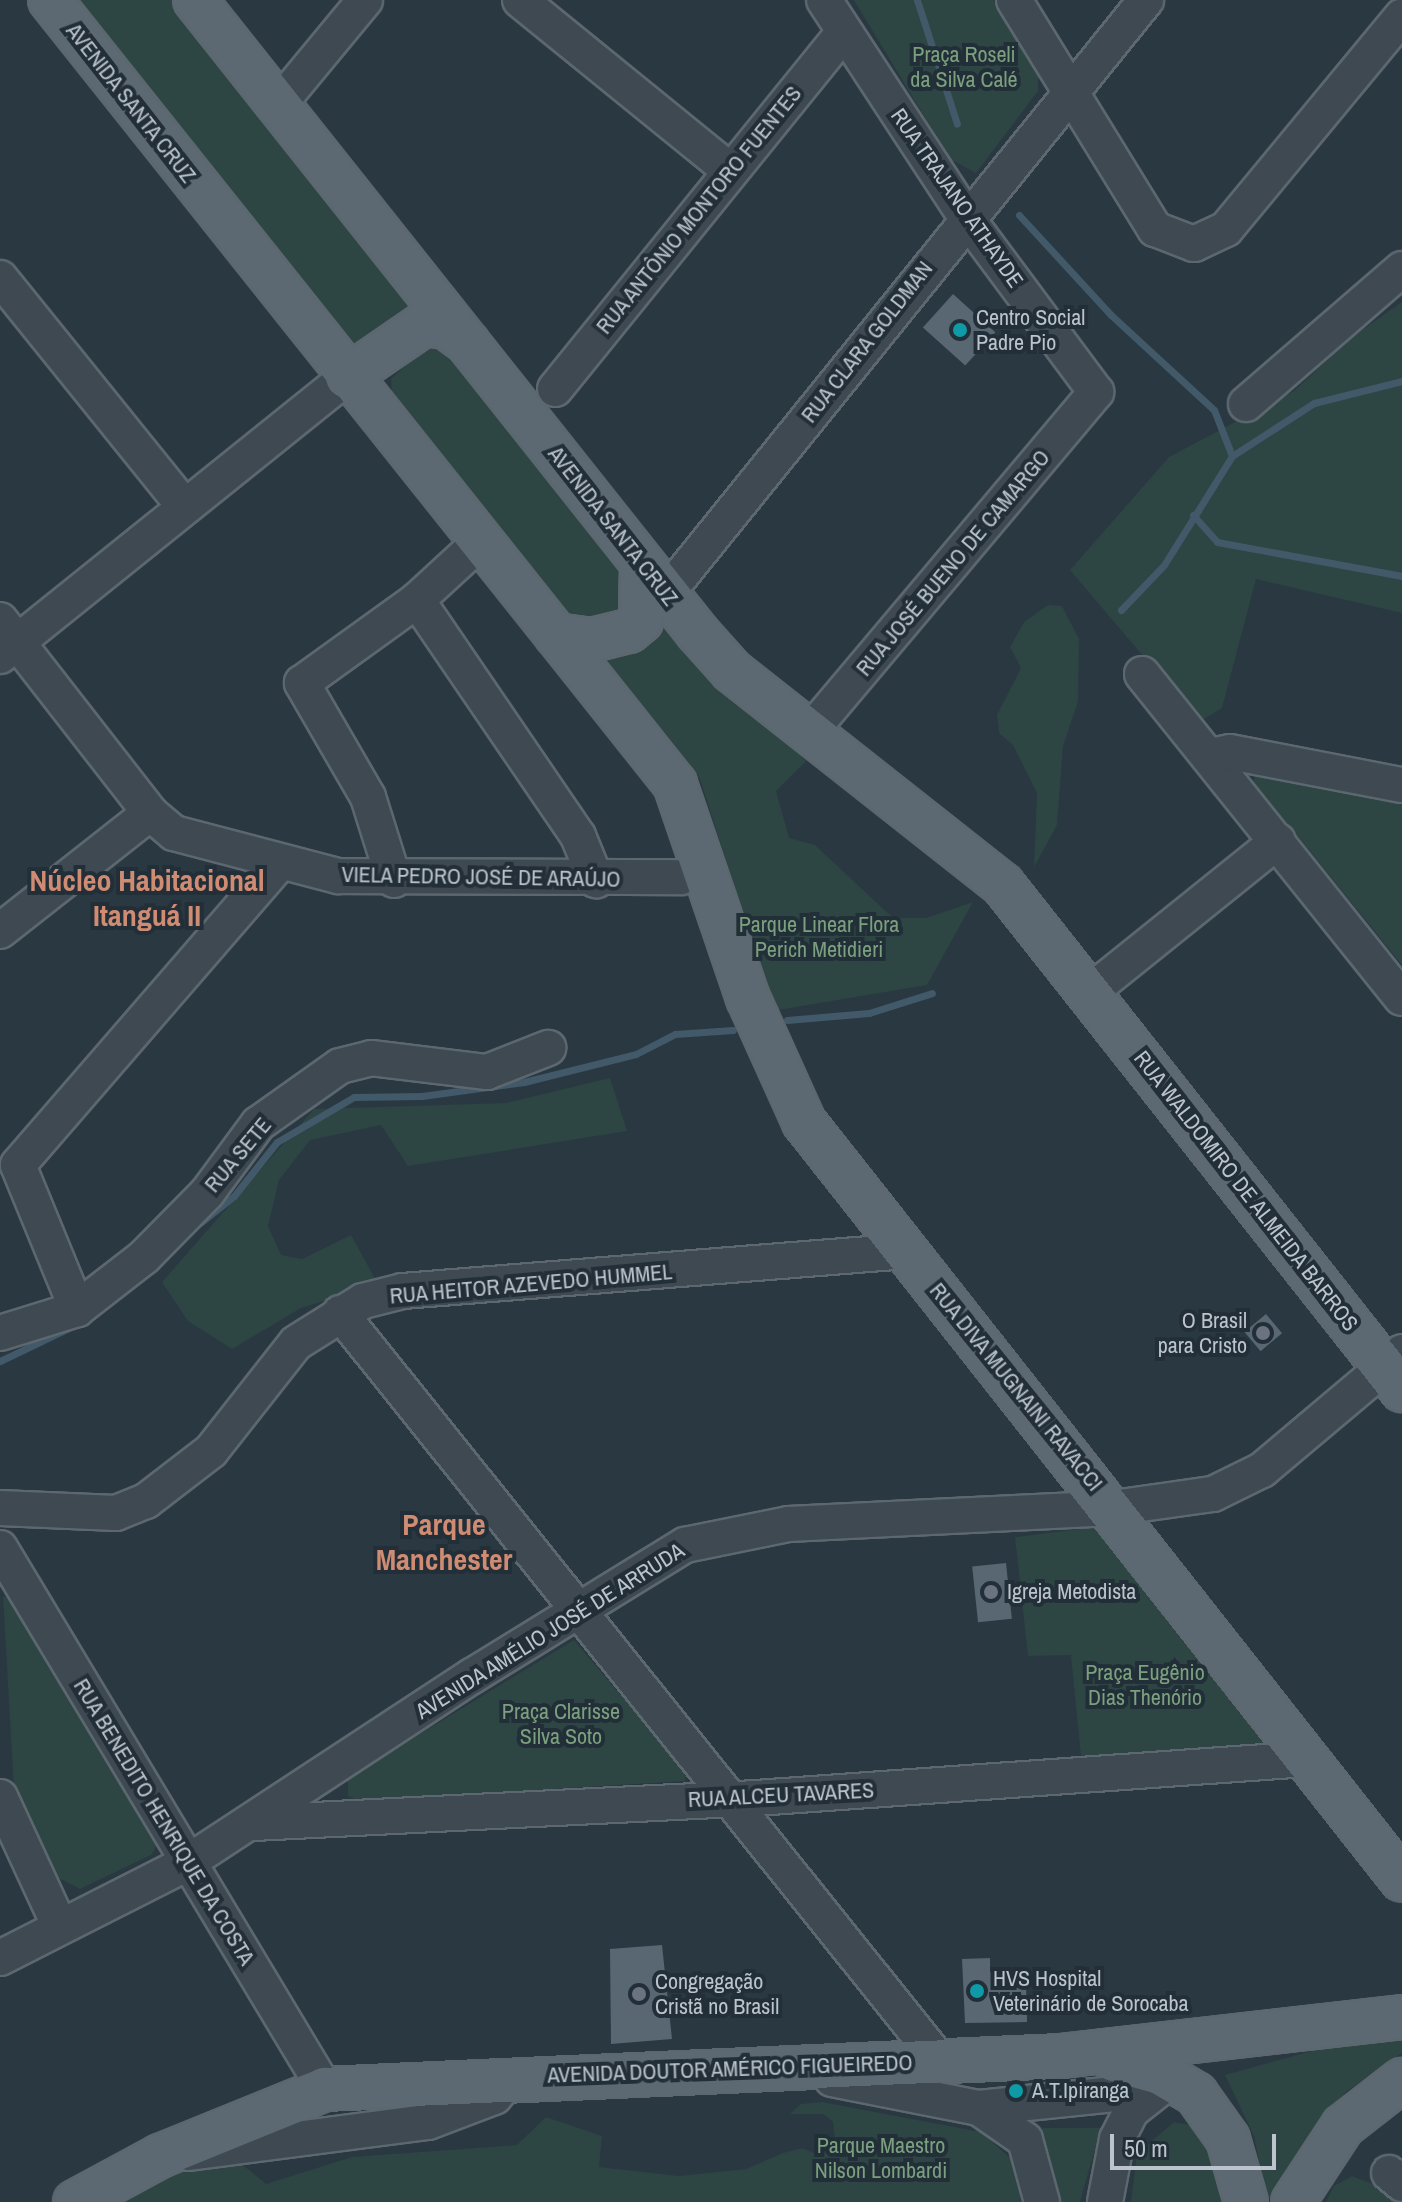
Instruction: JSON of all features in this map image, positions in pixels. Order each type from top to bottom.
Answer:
[{"type":"main road","name":"AVENIDA SANTA CRUZ","points":[[50,0],[378,416],[675,784],[692,866]]},
{"type":"main road","name":"AVENIDA SANTA CRUZ","points":[[195,0],[515,401],[650,594],[732,671],[1003,885],[1090,992]]},
{"type":"main road","points":[[378,416],[384,359],[424,324]]},
{"type":"main road","points":[[347,377],[424,324],[446,327],[471,344]]},
{"type":"main road","points":[[556,635],[606,639],[650,594]]},
{"type":"main road","name":"RUA DIVA MUGNAINI RAVACCI","points":[[692,866],[781,1084],[804,1122],[1113,1508],[1402,1880]]},
{"type":"main road","name":"RUA WALDOMIRO DE ALMEIDA BARROS","points":[[1090,992],[1396,1370]]},
{"type":"main road","name":"AVENIDA DOUTOR AMÉRICO FIGUEIREDO","points":[[78,2201],[160,2156],[325,2089],[512,2077],[1061,2056],[1402,2017]]},
{"type":"main road","points":[[1061,2056],[1111,2060],[1166,2086],[1220,2123],[1246,2202]]},
{"type":"main road","points":[[1293,2202],[1343,2126],[1402,2080]]},
{"type":"street","points":[[279,104],[365,0]]},
{"type":"street","points":[[520,0],[729,170]]},
{"type":"street","name":"RUA TRAJANO ATHAYDE","points":[[824,0],[966,217],[1096,392]]},
{"type":"street","points":[[1014,0],[1155,229],[1194,244],[1226,229],[1402,16]]},
{"type":"street","name":"RUA CLARA GOLDMAN","points":[[650,594],[1146,0]]},
{"type":"street","name":"RUA ANTÔNIO MONTORO FUENTES","points":[[541,435],[555,389],[729,170],[844,32]]},
{"type":"street","points":[[1246,404],[1402,269]]},
{"type":"street","points":[[0,278],[184,506]]},
{"type":"street","points":[[6,639],[184,506],[347,377]]},
{"type":"street","points":[[515,401],[555,389]]},
{"type":"street","name":"RUA JOSÉ BUENO DE CAMARGO","points":[[809,733],[1096,392]]},
{"type":"street","points":[[394,880],[368,797],[302,683],[417,600],[480,542]]},
{"type":"street","points":[[417,600],[578,836],[596,880]]},
{"type":"street","name":"VIELA PEDRO JOSÉ DE ARAÚJO","points":[[6,639],[150,813],[174,833],[278,865],[394,880],[596,880],[692,866]]},
{"type":"street","points":[[1142,674],[1402,998]]},
{"type":"street","points":[[1210,756],[1230,752],[1402,785]]},
{"type":"street","points":[[0,931],[150,813]]},
{"type":"street","points":[[1090,992],[1278,841]]},
{"type":"street","points":[[77,1309],[9,1162],[278,865]]},
{"type":"street","name":"RUA SETE","points":[[0,1333],[77,1309],[144,1257],[207,1193],[258,1124],[340,1066],[371,1058],[487,1072],[548,1048]]},
{"type":"street","name":"RUA HEITOR AZEVEDO HUMMEL","points":[[4,1509],[116,1513],[146,1501],[191,1471],[296,1343],[340,1313],[403,1291],[907,1251]]},
{"type":"street","points":[[340,1313],[734,1797],[940,2061]]},
{"type":"street","name":"AVENIDA AMÉLIO JOSÉ DE ARRUDA","points":[[0,1958],[187,1863],[254,1823],[685,1545],[788,1524],[1113,1508],[1213,1494],[1239,1484],[1396,1370]]},
{"type":"street","name":"RUA BENEDITO HENRIQUE DA COSTA","points":[[4,1509],[1,1554],[325,2089]]},
{"type":"street","name":"RUA ALCEU TAVARES","points":[[254,1823],[734,1797],[1307,1759]]},
{"type":"street","points":[[0,1797],[60,1927]]},
{"type":"street","points":[[891,2063],[906,2051],[910,2022]]},
{"type":"street","points":[[747,2068],[935,2094],[979,2108],[1025,2140],[1042,2202]]},
{"type":"street","points":[[160,2156],[428,2122],[494,2097],[512,2077]]},
{"type":"street","points":[[979,2108],[1166,2086]]},
{"type":"street","points":[[1105,2202],[1117,2139],[1131,2111],[1166,2086]]},
{"type":"green space","points":[[72,0],[179,0],[413,306],[355,353]]},
{"type":"green space","name":"Praça Roseli da Silva Calé","points":[[854,0],[994,0],[1038,72],[1038,91],[976,173],[950,159]]},
{"type":"green space","points":[[1402,302],[1402,613],[1256,579],[1222,708],[1199,722],[1070,570],[1169,457],[1294,391],[1352,337]]},
{"type":"green space","points":[[427,345],[446,349],[621,559],[624,611],[576,623],[554,609],[393,410],[391,379]]},
{"type":"green space","points":[[1048,605],[1062,606],[1079,639],[1078,701],[1063,746],[1057,825],[1034,867],[1037,793],[1013,745],[999,733],[997,715],[1021,668],[1010,647],[1024,622]]},
{"type":"green space","name":"Parque Linear Flora Perich Metidieri","points":[[663,622],[806,761],[776,791],[789,838],[815,845],[893,918],[926,918],[973,902],[927,985],[778,1010],[772,1004],[700,779],[666,734],[588,653]]},
{"type":"green space","points":[[1258,772],[1402,797],[1402,965],[1253,781]]},
{"type":"green space","points":[[610,1078],[627,1131],[408,1166],[381,1125],[310,1140],[279,1180],[268,1226],[281,1255],[302,1259],[351,1235],[378,1284],[301,1308],[232,1349],[188,1321],[162,1282],[314,1109],[506,1103]]},
{"type":"green space","name":"Praça Eugênio Dias Thenório","points":[[1095,1527],[1105,1529],[1273,1740],[1268,1748],[1081,1756],[1071,1655],[1028,1656],[1015,1537]]},
{"type":"green space","points":[[3,1596],[12,1600],[159,1842],[151,1855],[80,1889],[49,1873],[15,1808]]},
{"type":"green space","name":"Praça Clarisse Silva Soto","points":[[574,1640],[686,1772],[685,1781],[359,1801],[348,1796],[348,1778]]},
{"type":"green space","points":[[1402,2026],[1402,2053],[1346,2092],[1314,2128],[1267,2202],[1254,2136],[1225,2075]]},
{"type":"green space","name":"Parque Maestro Nilson Lombardi","points":[[822,2102],[981,2132],[1018,2165],[1021,2202],[115,2202],[190,2161],[237,2160],[266,2184],[352,2157],[517,2145],[546,2117],[602,2136],[599,2167],[679,2176],[746,2169],[802,2148],[819,2155],[836,2148],[833,2122],[823,2114],[790,2114],[801,2104]]},
{"type":"green space","points":[[1174,2122],[1189,2125],[1205,2142],[1224,2202],[1131,2202],[1137,2154]]},
{"type":"green space","points":[[1042,2128],[1101,2128],[1080,2202],[1060,2202]]},
{"type":"green space","points":[[1352,2176],[1383,2188],[1401,2202],[1326,2202],[1334,2186]]},
{"type":"building","name":"Centro Social Padre Pio","points":[[953,294],[995,332],[965,366],[923,327]]},
{"type":"building","name":"O Brasil para Cristo","points":[[1266,1314],[1282,1333],[1261,1351],[1245,1332]]},
{"type":"building","name":"Igreja Metodista","points":[[1006,1563],[1012,1619],[978,1622],[972,1567]]},
{"type":"building","name":"Congregação Cristã no Brasil","points":[[662,1945],[672,2039],[611,2044],[610,1949]]},
{"type":"building","points":[[990,1958],[990,1972],[1020,1973],[1026,1982],[1027,2022],[965,2023],[962,1959]]},
{"type":"waterway","points":[[917,0],[957,124]]},
{"type":"waterway","points":[[1019,215],[1111,315],[1214,410],[1232,456]]},
{"type":"waterway","points":[[1121,610],[1164,565],[1232,456],[1314,403],[1402,381]]},
{"type":"waterway","points":[[1193,515],[1217,542],[1402,576]]},
{"type":"waterway","points":[[787,1020],[869,1013],[932,993]]},
{"type":"waterway","points":[[200,1223],[234,1196],[277,1142],[354,1097],[422,1096],[524,1082],[636,1054],[675,1034],[733,1030]]},
{"type":"waterway","points":[[0,1361],[69,1328]]},
{"type":"place","name":"Centro Social Padre Pio","points":[[960,330]]},
{"type":"place","name":"O Brasil para Cristo","points":[[1263,1333]]},
{"type":"place","name":"Igreja Metodista","points":[[991,1592]]},
{"type":"place","name":"HVS Hospital Veterinário de Sorocaba","points":[[977,1991]]},
{"type":"place","name":"Congregação Cristã no Brasil","points":[[639,1994]]},
{"type":"place","name":"A.T.Ipiranga","points":[[1016,2091]]},
{"type":"district","name":"Núcleo Habitacional Itanguá II","points":[[147,897]]},
{"type":"district","name":"Parque Manchester","points":[[444,1541]]}]
